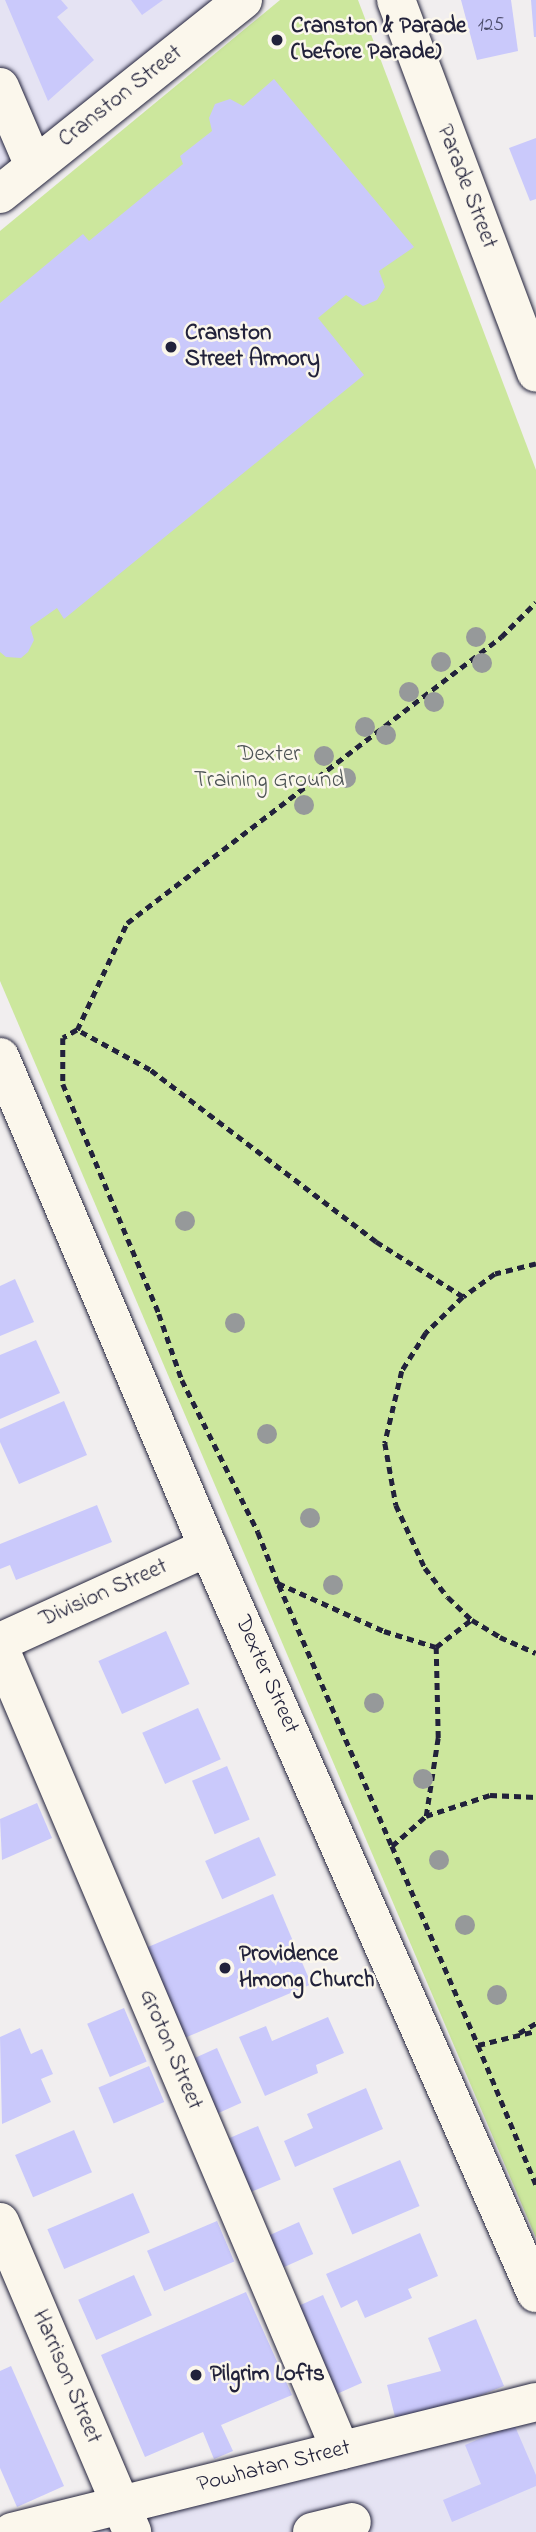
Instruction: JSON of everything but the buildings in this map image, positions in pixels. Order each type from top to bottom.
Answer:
[{"type":"street","name":"Cranston Street","points":[[0,194],[243,0]]},
{"type":"street","name":"Parade Street","points":[[396,0],[536,373]]},
{"type":"street","points":[[0,86],[34,166]]},
{"type":"street","name":"Dexter Street","points":[[0,1057],[208,1547],[536,2293]]},
{"type":"street","name":"Division Street","points":[[0,1642],[208,1547]]},
{"type":"street","name":"Groton Street","points":[[0,1648],[341,2451]]},
{"type":"street","name":"Harrison Street","points":[[0,2222],[126,2518]]},
{"type":"street","name":"Powhatan Street","points":[[12,2532],[126,2518],[341,2451],[536,2402]]},
{"type":"street","points":[[312,2532],[352,2522]]},
{"type":"path","points":[[536,602],[501,637],[128,923],[77,1030],[63,1038],[63,1084],[159,1314],[182,1380],[258,1532],[536,2184]]},
{"type":"path","points":[[77,1030],[150,1070],[376,1242],[463,1297]]},
{"type":"path","points":[[536,1264],[495,1274],[463,1297],[426,1333],[402,1371],[385,1443],[396,1505],[425,1568],[448,1597],[472,1619],[500,1637],[536,1653]]},
{"type":"path","points":[[278,1584],[384,1631],[436,1647]]},
{"type":"path","points":[[436,1647],[472,1619]]},
{"type":"path","points":[[426,1816],[438,1738],[436,1647]]},
{"type":"path","points":[[392,1846],[426,1816],[490,1795],[536,1797]]},
{"type":"path","points":[[513,2036],[536,2023]]},
{"type":"path","points":[[478,2045],[536,2031]]},
{"type":"shaded area","points":[[0,0],[223,0],[0,179]]},
{"type":"shaded area","points":[[536,2390],[536,2532],[0,2532]]},
{"type":"green space","name":"Dexter Training Ground","points":[[280,0],[358,0],[536,470],[536,2238],[0,981],[0,231]]},
{"type":"place","name":"Cranston & Parade (before Parade)","points":[[277,40]]},
{"type":"place","name":"Cranston Street Armory","points":[[171,347]]},
{"type":"place","name":"Providence Hmong Church","points":[[225,1968]]},
{"type":"place","name":"Pilgrim Lofts","points":[[196,2375]]}]
